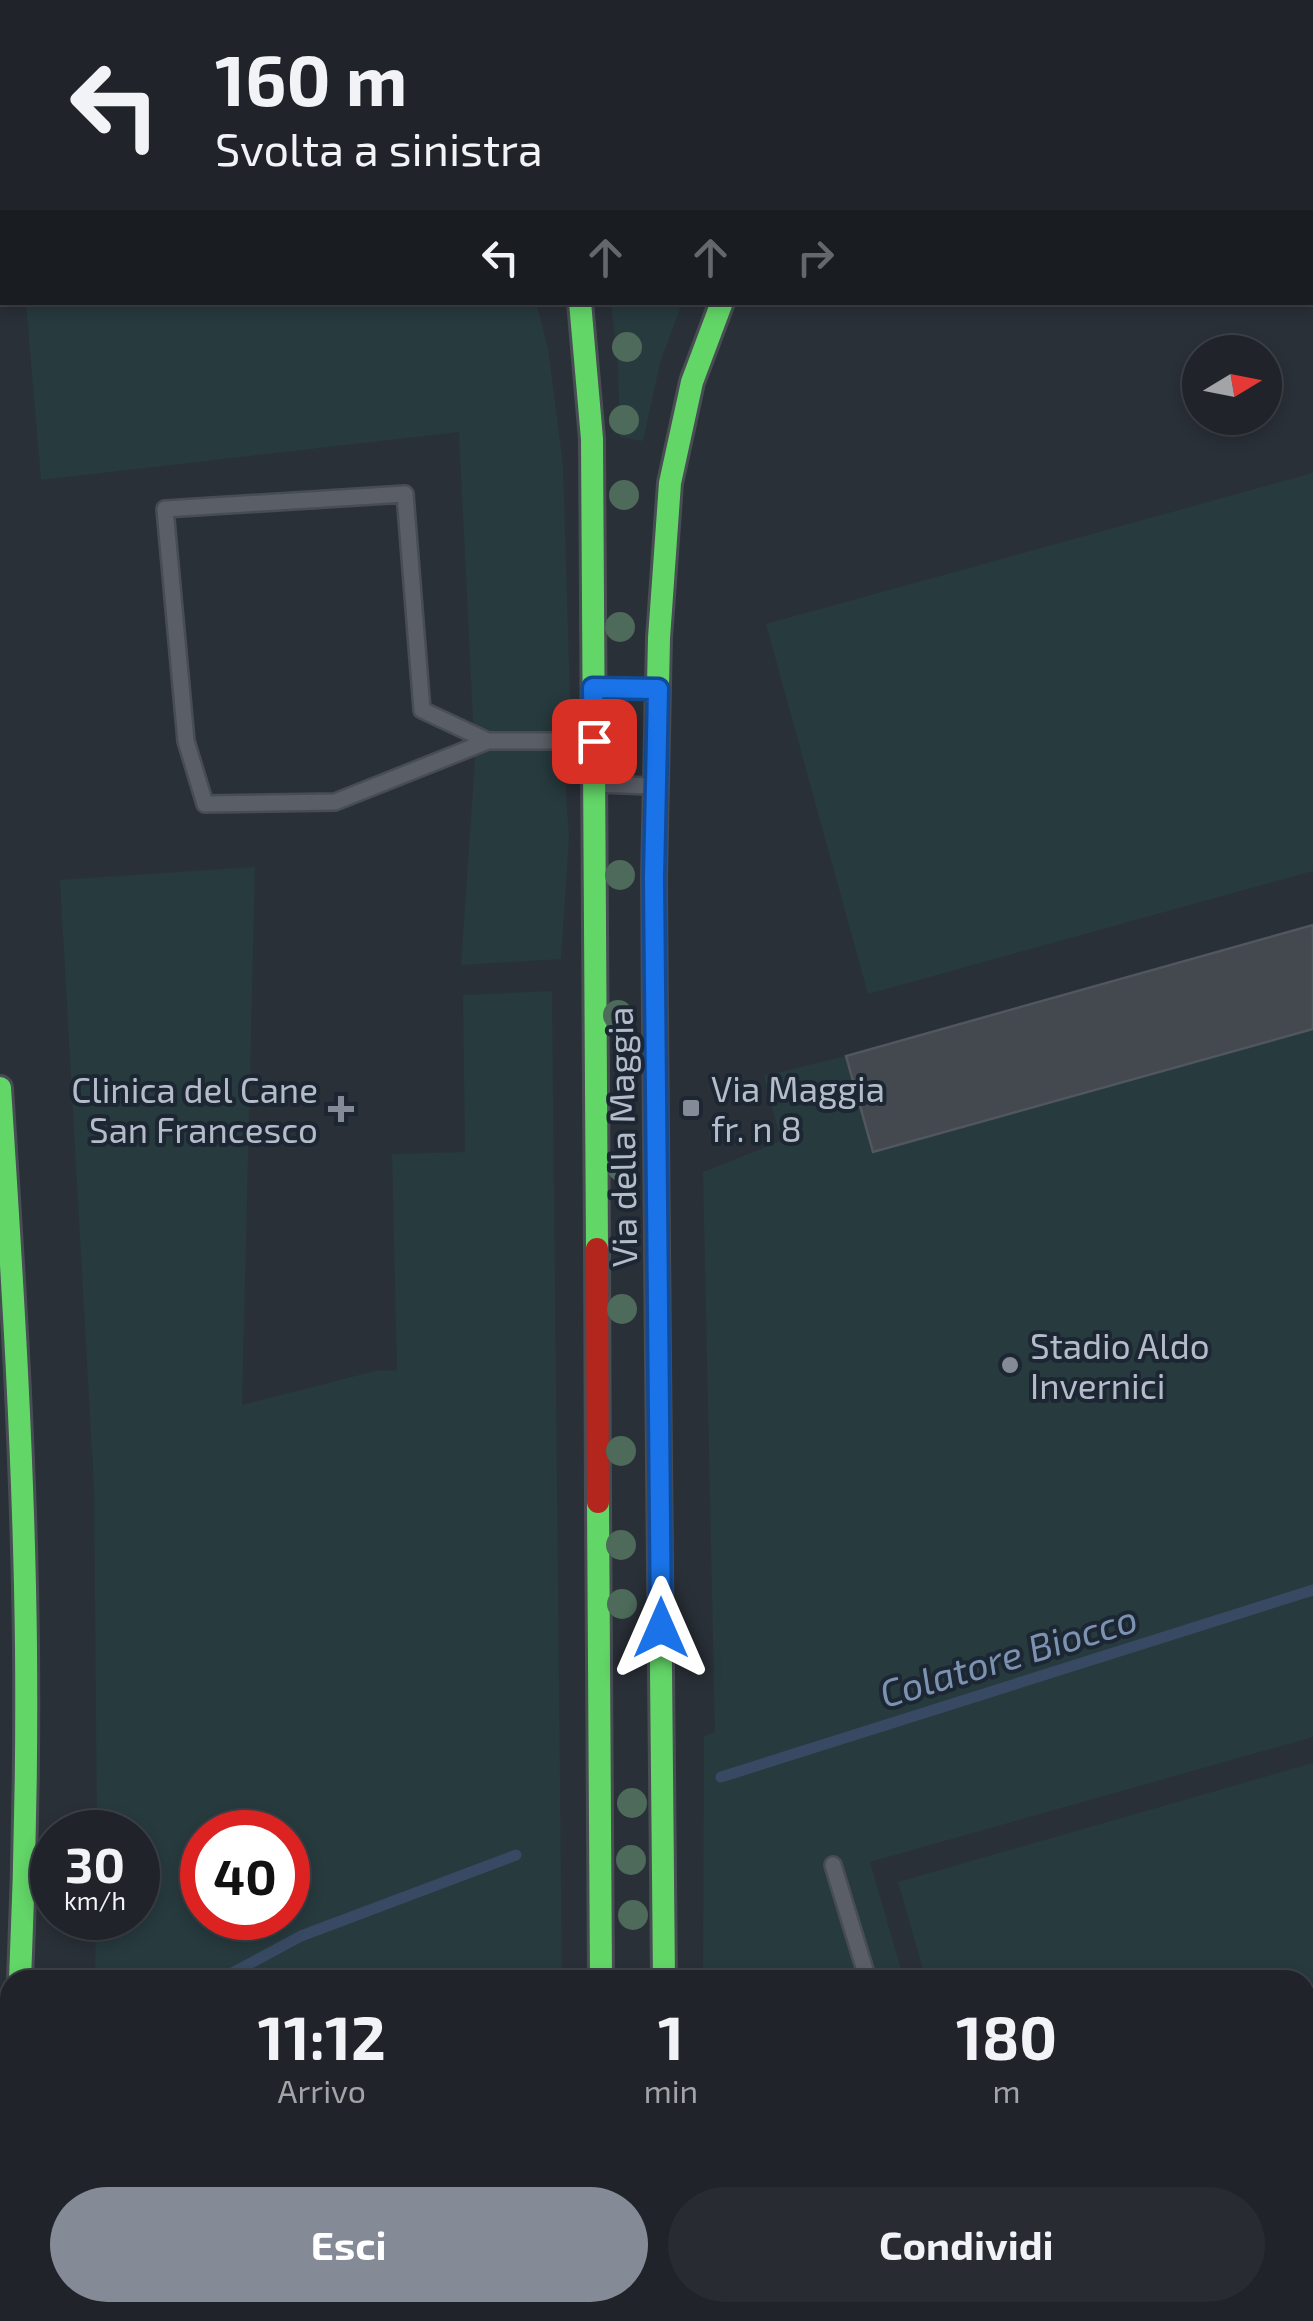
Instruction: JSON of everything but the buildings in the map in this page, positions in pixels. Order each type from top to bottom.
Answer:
[{"type":"main road","name":"Via della Maggia","points":[[580,305],[592,440],[601,1970]]},
{"type":"main road","name":"Via della Maggia","points":[[664,1970],[654,914],[658,638],[670,483],[692,382],[721,305]]},
{"type":"main road","points":[[0,1088],[21,1427],[26,1604],[20,1970]]},
{"type":"lane","points":[[488,741],[422,710],[405,494],[166,510],[186,742],[205,804],[335,802],[488,741],[594,741]]},
{"type":"lane","points":[[593,688],[658,689]]},
{"type":"lane","points":[[594,784],[656,786]]},
{"type":"lane","points":[[832,1866],[865,1970]]},
{"type":"green space","points":[[26,305],[537,305],[548,348],[563,464],[570,696],[566,792],[569,837],[561,959],[461,965],[475,760],[459,432],[41,480]]},
{"type":"green space","points":[[611,305],[681,305],[660,363],[643,441],[620,437]]},
{"type":"green space","points":[[1313,473],[1313,871],[868,994],[766,624]]},
{"type":"green space","points":[[255,867],[242,1405],[375,1371],[397,1370],[392,1154],[465,1152],[463,995],[552,991],[562,1970],[95,1970],[96,1940],[160,1940],[160,1810],[97,1810],[94,1486],[60,880]]},
{"type":"green space","name":"Stadio Aldo Invernici","points":[[1313,925],[1313,1737],[870,1862],[901,1970],[703,1970],[704,1736],[715,1732],[703,1172],[781,1141],[764,1076]]},
{"type":"green space","points":[[1313,1763],[1313,1970],[923,1970],[898,1882]]},
{"type":"waterway","name":"Colatore Biocco","points":[[721,1777],[1313,1590]]},
{"type":"waterway","name":"Colatore Biocco","points":[[238,1970],[301,1936],[516,1855]]},
{"type":"traffic: fast","points":[[580,305],[592,439],[597,1249]]},
{"type":"traffic: fast","points":[[655,1021],[659,638],[670,483],[692,382],[721,305]]},
{"type":"traffic: fast","points":[[0,1088],[25,1577],[26,1772],[20,1970]]},
{"type":"traffic: fast","points":[[658,1359],[664,1970]]},
{"type":"traffic: fast","points":[[598,1502],[601,1970]]},
{"type":"traffic: slow","points":[[655,1021],[658,1359]]},
{"type":"traffic: jam","points":[[597,1249],[598,1502]]},
{"type":"place","name":"Via Maggia fr. n 8","points":[[691,1108]]},
{"type":"place","name":"Clinica del Cane San Francesco","points":[[341,1109]]},
{"type":"place","name":"Stadio Aldo Invernici","points":[[1010,1365]]},
{"type":"route","points":[[594,741],[593,688],[658,689],[654,878],[661,1628]]}]
